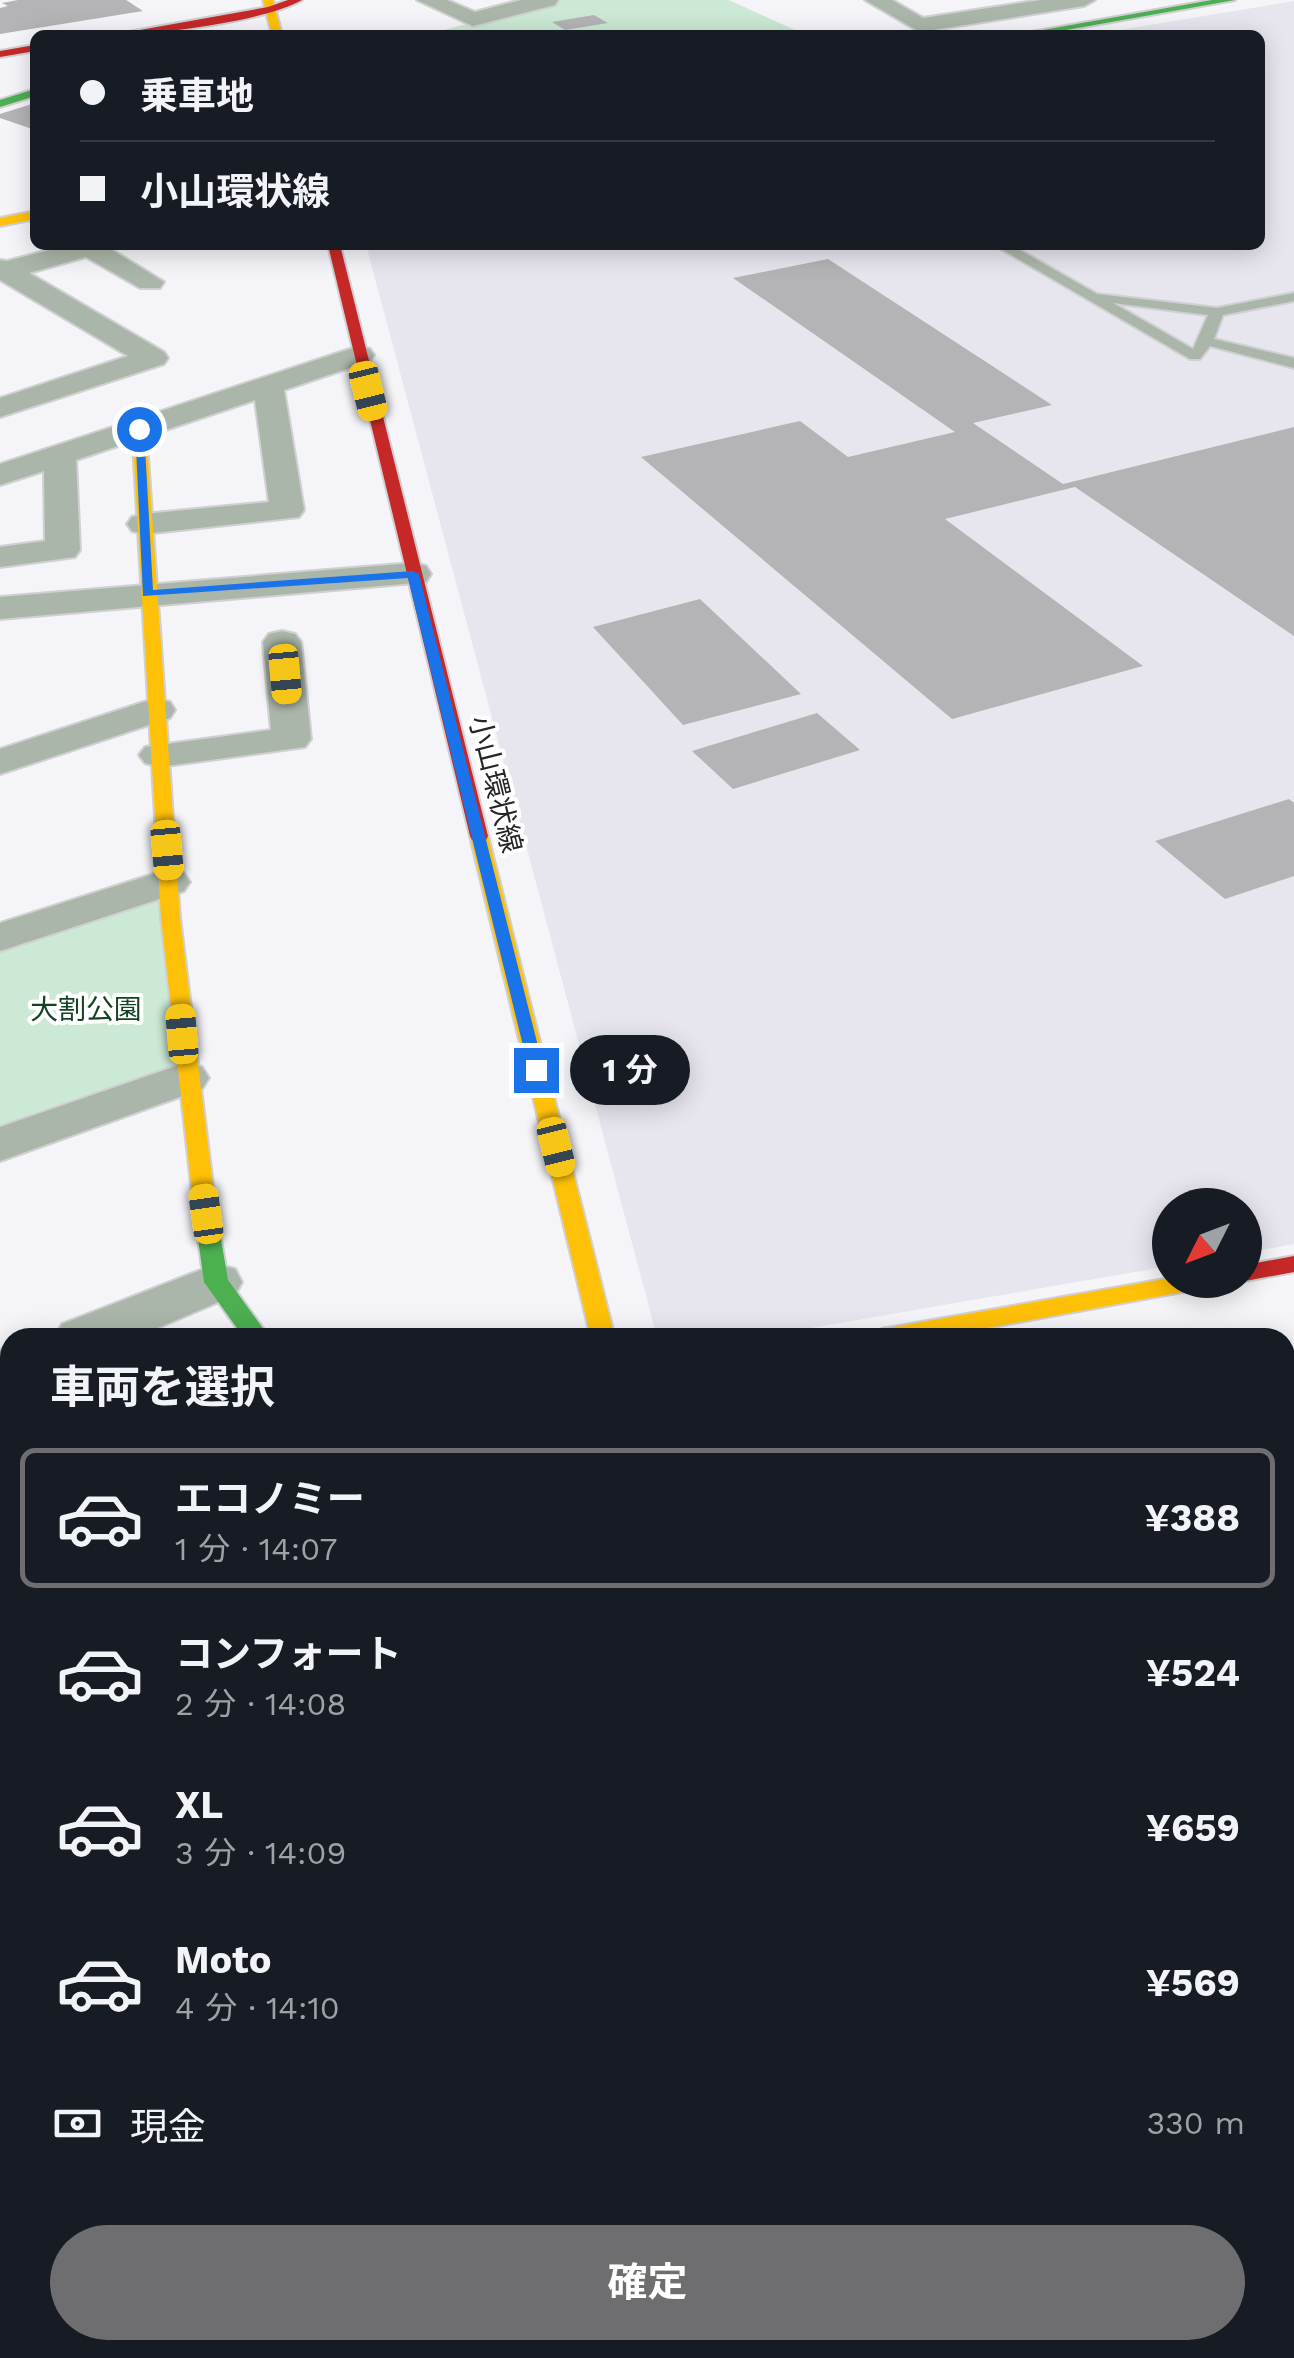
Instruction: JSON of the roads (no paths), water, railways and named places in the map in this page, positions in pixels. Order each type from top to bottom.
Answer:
[{"type":"main road","points":[[165,30],[297,0]]},
{"type":"main road","points":[[1049,30],[1230,0]]},
{"type":"main road","points":[[269,5],[276,30]]},
{"type":"main road","points":[[0,54],[30,49]]},
{"type":"main road","points":[[0,104],[30,94]]},
{"type":"main road","points":[[0,222],[30,215]]},
{"type":"main road","name":"小山環状線","points":[[335,250],[601,1328]]},
{"type":"main road","points":[[139,429],[147,594],[185,1078],[216,1282],[250,1328]]},
{"type":"main road","points":[[1262,1269],[1294,1264]]},
{"type":"main road","points":[[938,1328],[1152,1289]]},
{"type":"street","points":[[428,0],[476,27],[547,0]]},
{"type":"street","points":[[876,0],[920,25],[1018,4],[1084,0]]},
{"type":"street","points":[[1018,4],[1067,27]]},
{"type":"street","points":[[2,270],[81,250]]},
{"type":"street","points":[[93,250],[150,282]]},
{"type":"street","points":[[2,270],[153,358],[7,399]]},
{"type":"street","points":[[0,475],[358,355]]},
{"type":"street","points":[[144,524],[287,510],[268,386]]},
{"type":"street","points":[[0,557],[63,550],[60,455]]},
{"type":"street","points":[[0,608],[413,574]]},
{"type":"street","points":[[160,755],[291,740],[282,642]]},
{"type":"street","points":[[0,762],[156,710]]},
{"type":"street","points":[[0,938],[170,882]]},
{"type":"street","points":[[0,1145],[185,1078]]},
{"type":"street","points":[[105,1328],[216,1282]]},
{"type":"lane","points":[[1010,250],[1195,356],[1206,342],[1217,312]]},
{"type":"lane","points":[[1088,296],[1217,312],[1294,297]]},
{"type":"lane","points":[[1206,342],[1294,363]]},
{"type":"park label","name":"大割公園","points":[[86,1009]]}]
